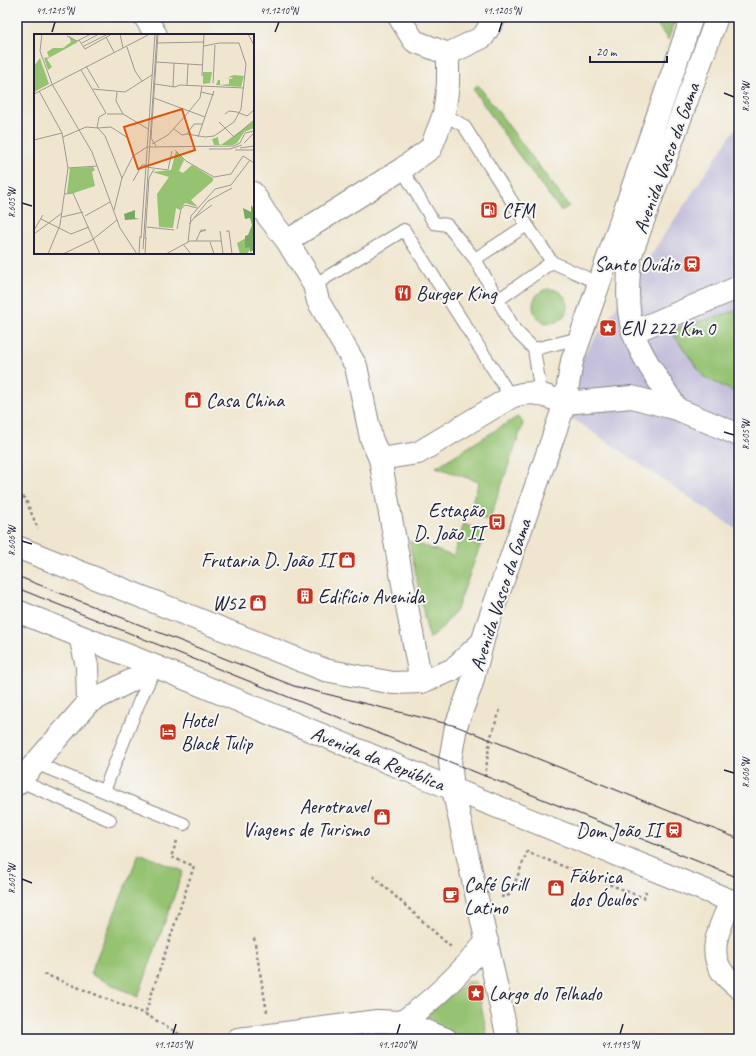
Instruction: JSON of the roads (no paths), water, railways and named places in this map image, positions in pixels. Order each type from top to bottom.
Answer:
[{"type":"main road","points":[[145,17],[155,34]]},
{"type":"main road","points":[[399,17],[414,41],[448,54],[483,37],[495,17]]},
{"type":"main road","name":"Avenida Vasco da Gama","points":[[508,1039],[453,789],[450,761],[452,747],[456,726],[471,686],[482,643],[565,403],[572,362],[598,283],[692,17]]},
{"type":"main road","name":"Avenida Vasco da Gama","points":[[677,409],[650,367],[633,332],[627,297],[630,257],[717,17]]},
{"type":"main road","points":[[287,241],[402,169],[431,148],[444,114],[448,84],[448,54]]},
{"type":"main road","points":[[254,195],[266,214],[287,241],[314,285],[318,301],[356,366],[371,438],[380,459],[421,682]]},
{"type":"main road","points":[[633,332],[739,287]]},
{"type":"main road","points":[[380,459],[418,453],[511,397],[525,392],[541,394],[565,403],[632,398],[677,409],[739,435]]},
{"type":"main road","points":[[17,547],[325,670],[393,683],[421,682],[452,670],[482,643]]},
{"type":"main road","name":"Avenida da República","points":[[17,611],[735,903]]},
{"type":"main road","points":[[80,637],[87,666],[88,703]]},
{"type":"main road","points":[[18,782],[88,703],[157,667]]},
{"type":"main road","points":[[735,903],[716,943],[715,958],[721,972],[739,988]]},
{"type":"main road","points":[[402,1022],[429,1003],[469,963],[487,941]]},
{"type":"main road","points":[[238,1039],[377,1021],[402,1022],[446,1039]]},
{"type":"lane","points":[[444,114],[464,126],[552,262],[598,283]]},
{"type":"lane","points":[[402,169],[434,223],[447,225],[475,259],[515,330],[534,349],[541,394]]},
{"type":"lane","points":[[475,259],[527,225]]},
{"type":"lane","points":[[314,285],[404,230],[511,397]]},
{"type":"lane","points":[[498,300],[552,262]]},
{"type":"lane","points":[[534,349],[580,338]]},
{"type":"lane","points":[[104,791],[140,700],[157,667]]},
{"type":"lane","points":[[35,763],[184,824]]},
{"type":"lane","points":[[18,782],[110,820]]},
{"type":"tram line","points":[[17,576],[294,686],[456,726],[739,839]]},
{"type":"tram line","points":[[17,588],[739,878]]},
{"type":"place","name":"CFM","points":[[489,210]]},
{"type":"place","name":"Santo Ovídio","points":[[692,264]]},
{"type":"place","name":"Burger King","points":[[403,293]]},
{"type":"place","name":"EN 222 Km 0","points":[[608,328]]},
{"type":"place","name":"Casa China","points":[[193,400]]},
{"type":"place","name":"Estação D. João II","points":[[497,522]]},
{"type":"place","name":"Frutaria D. João II","points":[[347,560]]},
{"type":"place","name":"Edifício Avenida","points":[[305,596]]},
{"type":"place","name":"W52","points":[[258,603]]},
{"type":"place","name":"Hotel Black Tulip","points":[[168,732]]},
{"type":"place","name":"Aerotravel Viagens de Turismo","points":[[382,817]]},
{"type":"place","name":"Dom João II","points":[[674,830]]},
{"type":"place","name":"Fábrica dos Óculos","points":[[556,888]]},
{"type":"place","name":"Café Grill Latino","points":[[451,895]]},
{"type":"place","name":"Largo do Telhado","points":[[476,993]]}]
